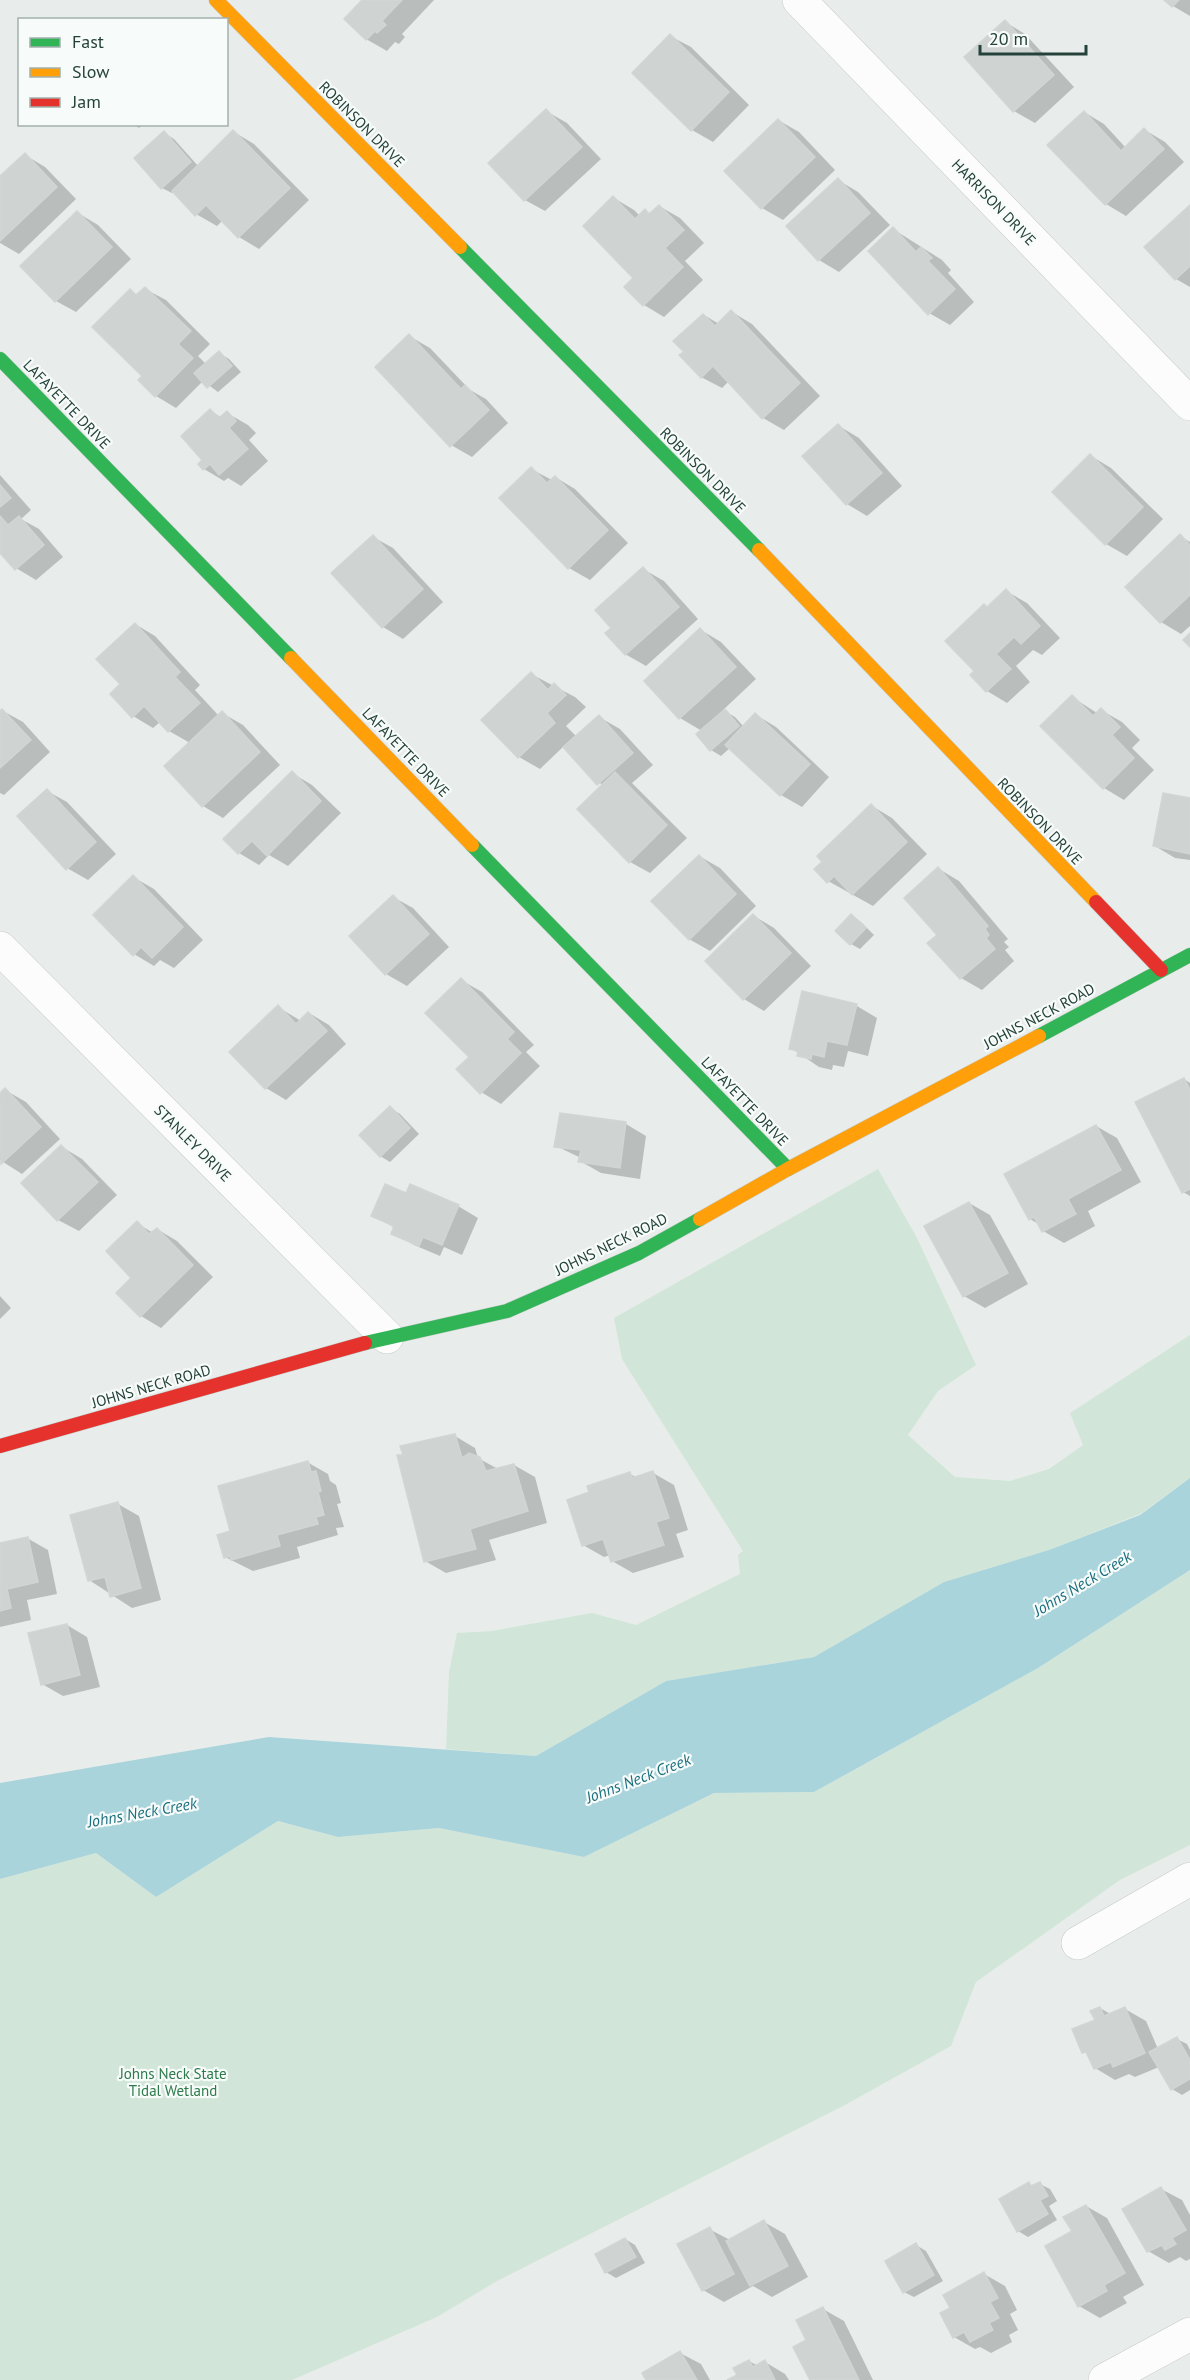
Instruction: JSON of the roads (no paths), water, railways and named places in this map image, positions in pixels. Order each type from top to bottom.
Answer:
[{"type":"street","name":"ROBINSON DRIVE","points":[[216,0],[741,531],[1161,970]]},
{"type":"street","name":"HARRISON DRIVE","points":[[799,0],[1190,404]]},
{"type":"street","name":"LAFAYETTE DRIVE","points":[[0,359],[788,1169]]},
{"type":"street","name":"STANLEY DRIVE","points":[[0,948],[387,1337]]},
{"type":"street","name":"JOHNS NECK ROAD","points":[[0,1446],[387,1337],[507,1311],[639,1253],[788,1169],[1190,955]]},
{"type":"street","points":[[1078,1943],[1190,1879]]},
{"type":"street","points":[[1105,2380],[1190,2334]]},
{"type":"water","name":"Johns Neck Creek","points":[[1190,1478],[1190,1570],[1038,1668],[814,1792],[714,1793],[584,1857],[439,1828],[338,1837],[278,1821],[156,1897],[96,1853],[0,1879],[0,1783],[269,1737],[536,1756],[666,1681],[814,1657],[944,1582],[1049,1550],[1140,1515]]},
{"type":"park label","name":"Johns Neck State Tidal Wetland","points":[[173,2082]]}]
